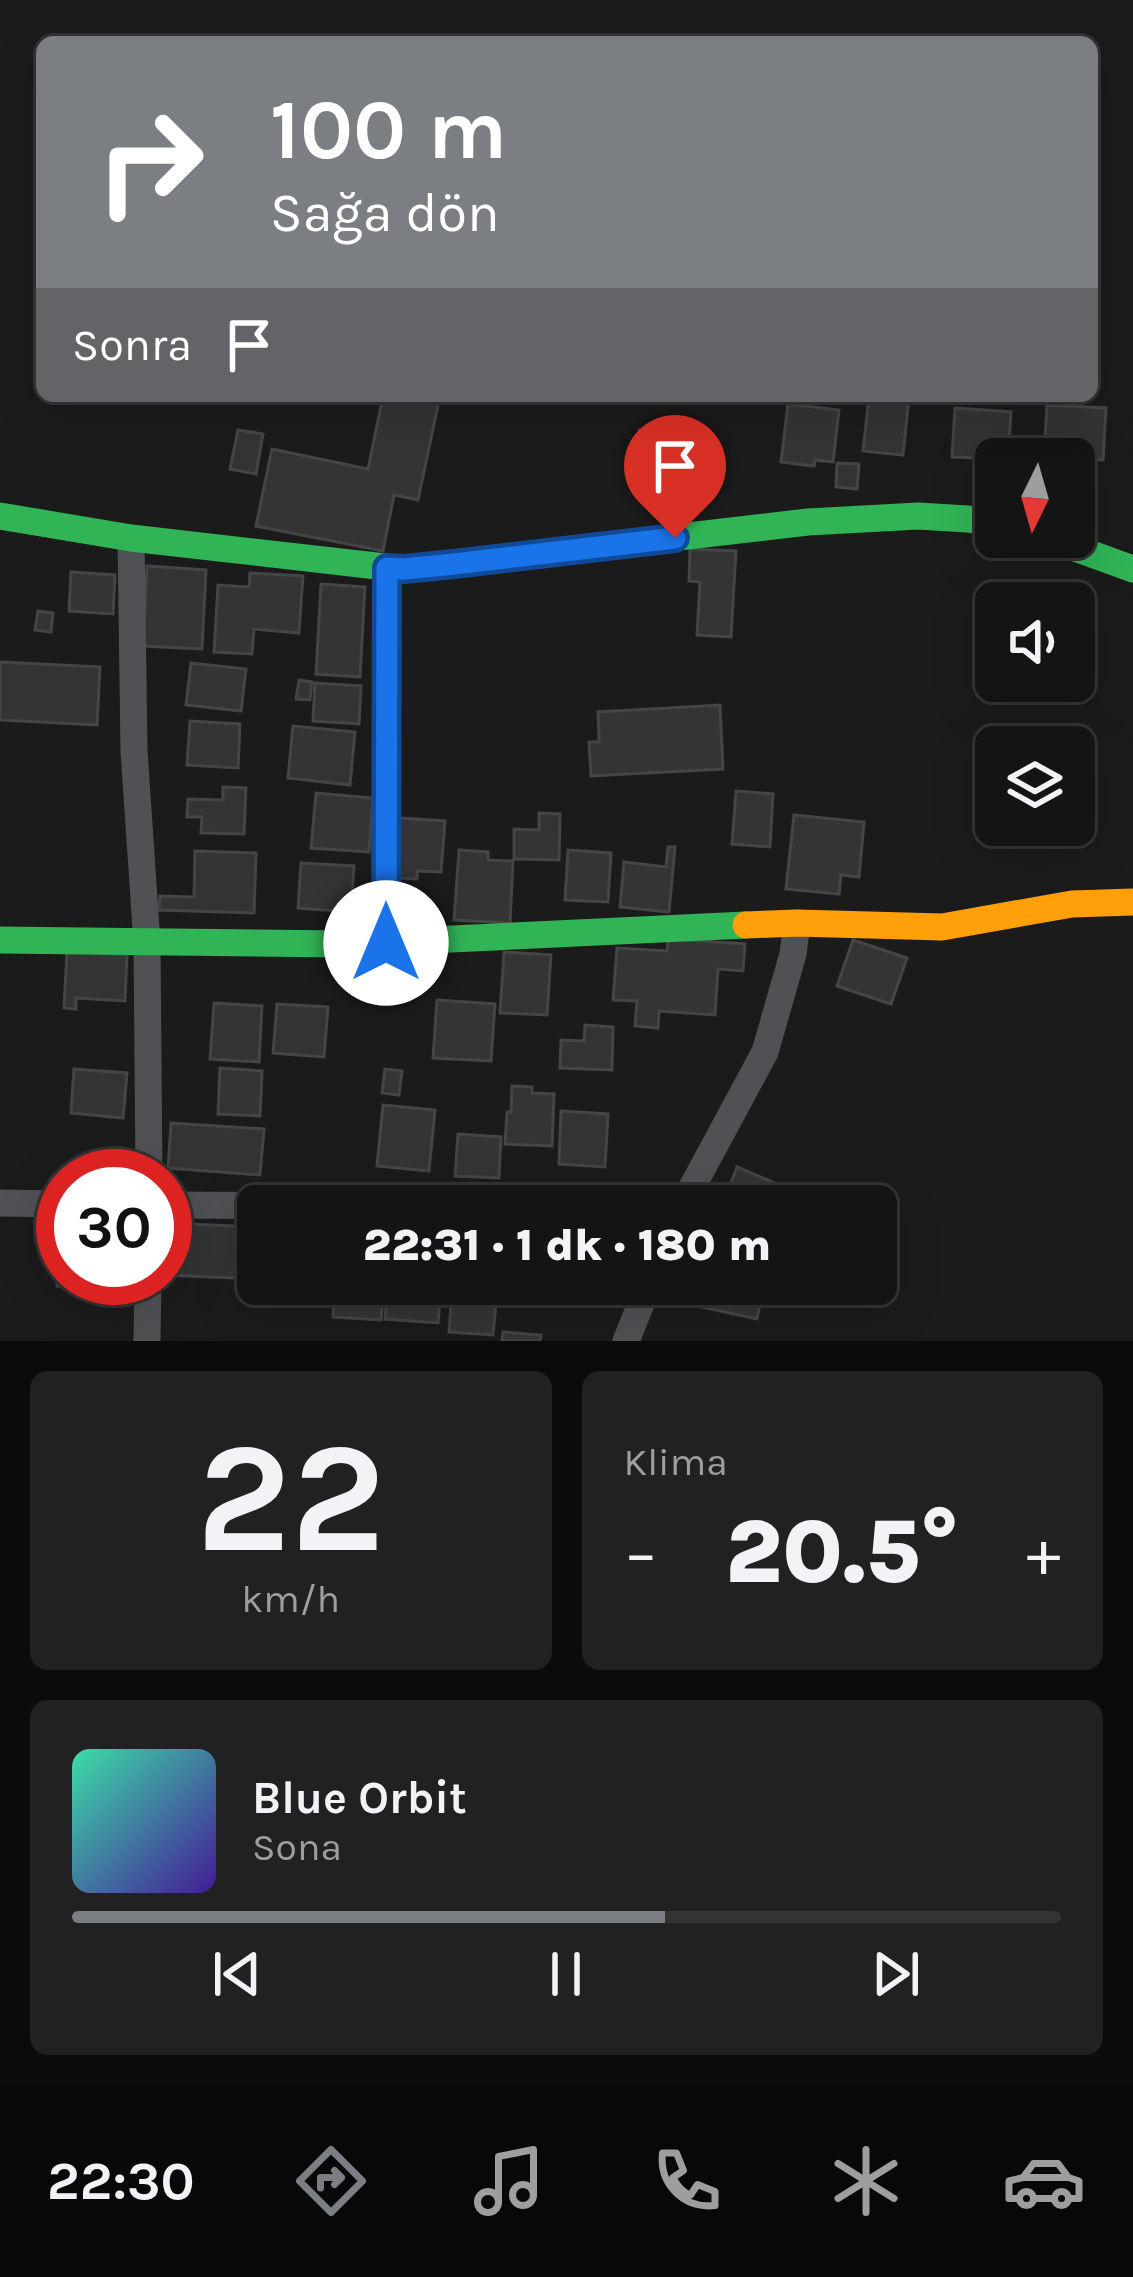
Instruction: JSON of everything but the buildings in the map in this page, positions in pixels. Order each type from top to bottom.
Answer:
[{"type":"street","points":[[0,516],[131,538],[404,569],[808,522],[918,517],[975,520]]},
{"type":"street","points":[[131,538],[134,752],[147,943],[149,1149]]},
{"type":"street","points":[[1095,555],[1133,569]]},
{"type":"street","points":[[386,943],[387,568]]},
{"type":"street","points":[[0,940],[386,943],[797,923],[942,927],[1072,904],[1133,902]]},
{"type":"street","points":[[692,1185],[766,1052],[797,923]]},
{"type":"street","points":[[0,1203],[36,1204]]},
{"type":"street","points":[[192,1205],[237,1205]]},
{"type":"street","points":[[147,1341],[148,1305]]},
{"type":"street","points":[[626,1341],[641,1305]]},
{"type":"traffic: fast","points":[[0,516],[131,538],[403,569],[808,522],[918,516],[975,520]]},
{"type":"traffic: fast","points":[[1095,555],[1133,569]]},
{"type":"traffic: fast","points":[[0,940],[346,944],[746,925]]},
{"type":"traffic: slow","points":[[746,925],[942,927],[1072,904],[1133,902]]},
{"type":"route","points":[[386,943],[387,568],[675,538]]}]
